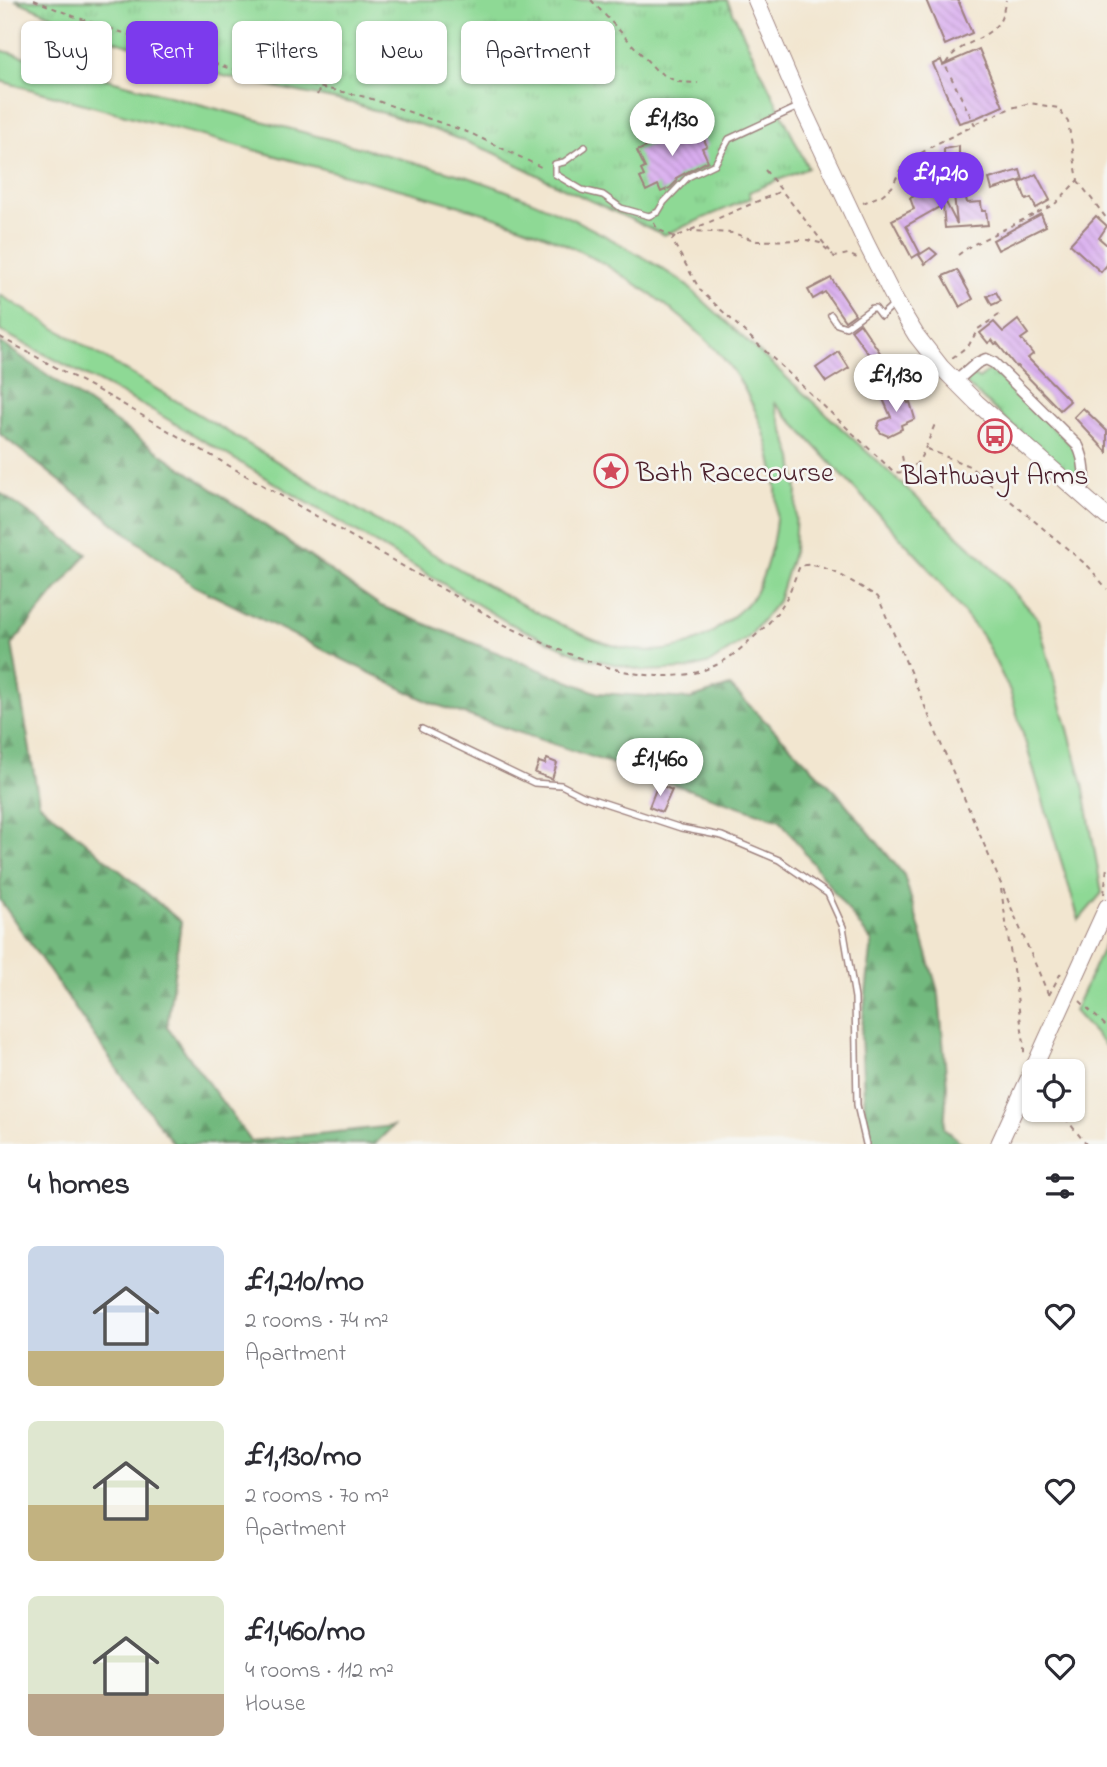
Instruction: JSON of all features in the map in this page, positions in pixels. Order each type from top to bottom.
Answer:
[{"type":"street","points":[[756,0],[849,208],[896,302],[916,335],[955,382],[1107,517]]},
{"type":"street","points":[[955,382],[977,363],[986,359],[994,363],[1078,446],[1083,462],[1084,490],[1081,495]]},
{"type":"street","points":[[999,1144],[1107,907]]},
{"type":"lane","points":[[585,147],[564,162],[555,164],[555,174],[582,190],[603,195],[621,208],[649,216],[658,212],[688,177],[715,164],[724,146],[733,136],[801,105]]},
{"type":"lane","points":[[831,315],[837,324],[846,327],[872,308],[881,316],[896,302]]},
{"type":"lane","points":[[422,729],[534,783],[561,785],[583,796],[681,828],[722,836],[779,860],[828,894],[843,927],[855,998],[857,1105],[866,1144]]},
{"type":"path","points":[[34,0],[73,16],[228,68],[366,97],[470,133],[555,174]]},
{"type":"path","points":[[591,0],[657,71],[677,82],[698,83]]},
{"type":"path","points":[[975,125],[945,65],[951,54],[975,41],[1000,22],[1006,0]]},
{"type":"path","points":[[317,95],[321,87]]},
{"type":"path","points":[[849,208],[882,195],[892,187],[903,164],[938,142],[1011,108],[1030,103],[1058,108],[1068,122],[1078,180],[1107,219]]},
{"type":"path","points":[[765,170],[833,256]]},
{"type":"path","points":[[958,255],[970,246],[1055,204],[1078,180]]},
{"type":"path","points":[[781,191],[672,240],[700,290],[894,472],[906,472],[916,464],[926,448],[936,422]]},
{"type":"path","points":[[649,216],[657,229],[675,237]]},
{"type":"path","points":[[690,231],[733,233],[757,241],[807,240],[820,243],[835,257],[848,254],[860,258]]},
{"type":"path","points":[[941,367],[969,345],[978,329],[999,315]]},
{"type":"path","points":[[0,337],[112,398],[503,624],[550,647],[595,664],[656,675],[685,674],[713,667],[735,654],[772,618],[785,600],[800,566],[809,563],[835,573],[877,597],[1048,996],[1059,1004],[1079,1000],[1107,1027]]},
{"type":"path","points":[[926,448],[969,466],[1089,567],[1107,589]]},
{"type":"path","points":[[902,456],[906,472]]},
{"type":"path","points":[[1001,884],[1024,1059]]},
{"type":"path","points":[[1069,1122],[1086,1144]]},
{"type":"green space","points":[[15,0],[727,0],[808,168],[749,192],[751,198],[664,235],[495,153],[427,127],[352,103],[261,84],[342,84],[342,21],[232,21],[232,78],[218,74],[218,21],[126,21],[126,44],[112,40],[112,21],[65,21]]},
{"type":"green space","name":"Bath Racecourse","points":[[0,50],[21,56],[21,84],[112,84],[112,80],[468,177],[526,198],[579,222],[683,282],[980,556],[1037,617],[1083,784],[1102,893],[1079,920],[1010,691],[983,637],[925,564],[774,402],[793,458],[797,491],[794,550],[778,601],[749,637],[710,663],[688,669],[645,671],[583,657],[509,623],[152,410],[0,331],[0,295],[510,598],[583,635],[624,648],[650,651],[676,648],[700,639],[748,603],[766,567],[776,514],[774,471],[769,450],[755,409],[745,390],[718,353],[663,303],[604,264],[509,222],[409,192],[0,81]]},
{"type":"green space","points":[[0,342],[381,606],[598,693],[690,699],[730,686],[837,793],[904,875],[939,995],[947,1086],[944,1128],[963,1144],[872,1144],[865,1114],[861,1035],[872,942],[780,820],[431,703],[194,586],[0,434]]},
{"type":"green space","points":[[991,369],[1072,446],[1078,455],[1079,485],[963,381],[971,374],[979,379]]},
{"type":"green space","points":[[0,493],[87,554],[12,644],[39,803],[181,922],[167,1027],[251,1141],[393,1126],[375,1144],[174,1144],[122,1076],[0,900]]},
{"type":"green space","points":[[1107,939],[1107,1048],[1074,1011]]},
{"type":"building","points":[[926,0],[958,0],[972,33],[945,45]]},
{"type":"building","points":[[979,49],[1003,106],[959,123],[933,64],[941,60],[943,65]]},
{"type":"building","points":[[697,124],[707,146],[702,148],[708,161],[676,178],[677,181],[670,188],[661,192],[658,185],[646,191],[640,178],[644,176],[641,170],[645,168],[637,151]]},
{"type":"building","points":[[959,146],[959,155],[944,160],[944,149]]},
{"type":"building","points":[[1020,170],[1023,180],[992,190],[989,179]]},
{"type":"building","points":[[961,173],[967,203],[981,202],[982,211],[986,211],[988,225],[945,228],[943,205],[906,226],[920,253],[912,258],[892,220],[914,209],[910,198],[937,185],[957,224],[952,174]]},
{"type":"building","points":[[1036,174],[1050,200],[1036,208],[1031,198],[1026,200],[1020,183]]},
{"type":"building","points":[[1041,214],[1046,226],[998,250],[993,240]]},
{"type":"building","points":[[1096,216],[1107,226],[1099,238],[1107,245],[1107,265],[1101,272],[1070,244]]},
{"type":"building","points":[[930,248],[937,254],[925,264],[919,255]]},
{"type":"building","points":[[957,270],[973,299],[960,307],[943,276]]},
{"type":"building","points":[[831,278],[855,314],[845,321],[825,292],[813,299],[808,290]]},
{"type":"building","points":[[996,292],[1001,301],[992,305],[987,296]]},
{"type":"building","points":[[1018,320],[1028,334],[1021,339],[1033,354],[1028,358],[1070,401],[1060,410],[1016,367],[997,343],[992,340],[988,343],[980,333],[994,322],[1003,332]]},
{"type":"building","points":[[860,323],[883,357],[875,363],[851,330]]},
{"type":"building","points":[[839,352],[849,368],[826,382],[816,368]]},
{"type":"building","points":[[900,391],[908,403],[910,402],[915,419],[901,425],[902,429],[888,436],[877,428],[880,421],[891,417],[883,399]]},
{"type":"building","points":[[1083,408],[1107,431],[1107,452],[1074,417]]},
{"type":"building","points":[[547,759],[557,763],[552,779],[535,773],[539,762],[545,764]]},
{"type":"building","points":[[658,784],[672,790],[662,812],[649,807]]},
{"type":"place","name":"Blathwayt Arms","points":[[995,436]]},
{"type":"place","name":"Bath Racecourse","points":[[611,471]]}]
